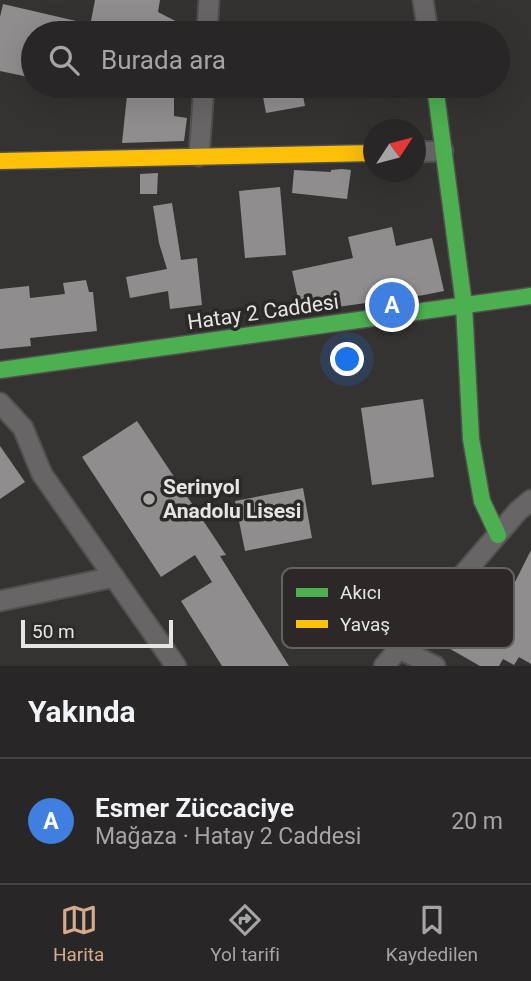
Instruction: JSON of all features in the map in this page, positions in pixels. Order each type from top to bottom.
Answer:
[{"type":"street","points":[[208,21],[209,0]]},
{"type":"street","points":[[423,0],[426,21]]},
{"type":"street","points":[[199,156],[203,98]]},
{"type":"street","points":[[436,98],[464,306],[471,439],[482,501],[498,535]]},
{"type":"street","points":[[426,152],[443,151]]},
{"type":"street","points":[[0,161],[363,153]]},
{"type":"street","name":"Hatay 2 Caddesi","points":[[0,370],[531,296]]},
{"type":"street","points":[[0,403],[23,428],[42,474],[176,666]]},
{"type":"street","points":[[469,568],[531,499]]},
{"type":"street","points":[[0,601],[114,577]]},
{"type":"street","points":[[384,666],[399,649],[435,666]]},
{"type":"building","points":[[95,0],[160,0],[158,12],[176,21],[91,21]]},
{"type":"building","points":[[3,4],[76,21],[21,21],[21,75],[0,71],[0,17]]},
{"type":"building","points":[[127,98],[174,98],[174,116],[187,118],[184,141],[122,143]]},
{"type":"building","points":[[263,98],[303,98],[305,106],[266,113]]},
{"type":"building","points":[[294,170],[331,172],[351,170],[347,199],[292,193]]},
{"type":"building","points":[[158,173],[157,194],[140,194],[140,174]]},
{"type":"building","points":[[280,187],[286,255],[245,258],[239,191]]},
{"type":"building","points":[[172,203],[181,260],[197,258],[202,305],[170,309],[168,291],[130,298],[126,277],[167,269],[159,243],[153,206]]},
{"type":"building","points":[[392,227],[396,246],[432,238],[444,291],[301,312],[292,271],[353,258],[348,237]]},
{"type":"building","points":[[86,280],[89,292],[93,292],[97,331],[30,338],[31,346],[0,349],[0,289],[29,286],[30,298],[65,294],[63,283]]},
{"type":"building","points":[[423,399],[434,477],[372,485],[361,408]]},
{"type":"building","name":"Serinyol Anadolu Lisesi","points":[[137,421],[226,555],[220,556],[289,666],[222,666],[181,601],[212,582],[195,555],[161,577],[82,457]]},
{"type":"building","points":[[0,446],[25,482],[0,499]]},
{"type":"building","points":[[303,488],[312,538],[245,551],[235,501]]},
{"type":"building","points":[[531,550],[531,664],[519,657],[514,665],[503,659],[499,666],[480,666],[448,648],[514,648],[514,584]]},
{"type":"traffic: fast","points":[[437,98],[464,305],[471,439],[482,501],[498,535]]},
{"type":"traffic: fast","points":[[0,370],[531,296]]},
{"type":"traffic: slow","points":[[0,161],[363,153]]},
{"type":"place","name":"Esmer Züccaciye","points":[[392,305]]},
{"type":"place","name":"Serinyol Anadolu Lisesi","points":[[149,499]]}]
